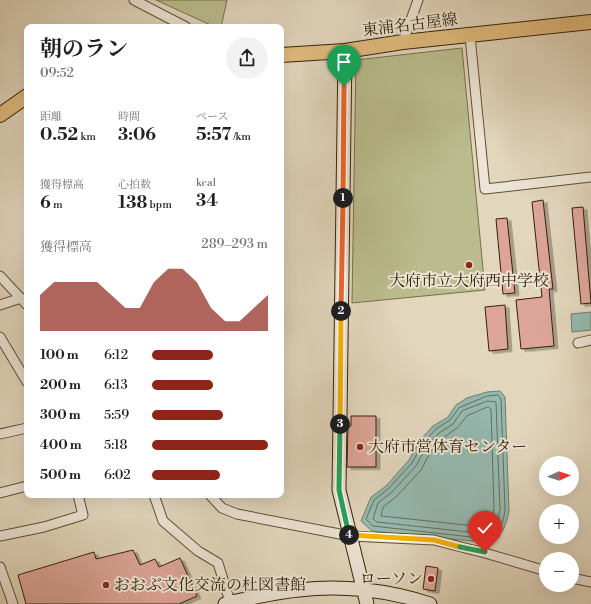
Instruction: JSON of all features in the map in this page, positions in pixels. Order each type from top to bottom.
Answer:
[{"type":"main road","name":"東浦名古屋線","points":[[284,55],[345,51],[403,42],[591,22]]},
{"type":"main road","points":[[0,115],[24,98]]},
{"type":"street","points":[[134,0],[180,24]]},
{"type":"street","points":[[403,42],[418,0]]},
{"type":"street","points":[[470,36],[485,189],[591,177]]},
{"type":"street","points":[[345,51],[339,490],[367,604]]},
{"type":"street","points":[[0,276],[24,302]]},
{"type":"street","points":[[0,305],[24,302]]},
{"type":"street","points":[[0,337],[24,377]]},
{"type":"street","points":[[578,343],[591,340]]},
{"type":"street","points":[[0,434],[24,429]]},
{"type":"street","points":[[0,494],[24,487]]},
{"type":"street","points":[[0,536],[44,526],[83,514],[79,498]]},
{"type":"street","points":[[155,498],[163,521],[198,551],[218,562],[227,603],[300,590],[363,590],[395,594],[430,604]]},
{"type":"street","points":[[213,498],[222,508],[237,514],[350,536],[434,540],[485,552],[539,569]]},
{"type":"street","points":[[0,567],[13,604]]},
{"type":"street","points":[[579,579],[591,582]]},
{"type":"green space","points":[[156,0],[227,0],[222,24],[208,24]]},
{"type":"green space","points":[[462,48],[485,290],[352,303],[356,60]]},
{"type":"water","points":[[591,312],[591,330],[572,332],[571,314]]},
{"type":"water","points":[[500,391],[505,397],[509,511],[507,521],[503,529],[491,543],[372,531],[361,521],[371,497],[386,486],[409,460],[420,440],[433,426],[448,417],[456,405],[467,398],[487,392]]},
{"type":"building","points":[[543,200],[553,289],[549,289],[554,346],[521,349],[516,300],[542,297],[532,202]]},
{"type":"building","points":[[583,207],[591,303],[581,304],[572,208]]},
{"type":"building","points":[[507,218],[515,293],[503,294],[496,219]]},
{"type":"building","points":[[505,305],[508,349],[489,351],[485,307]]},
{"type":"building","name":"大府市営体育センター","points":[[351,416],[376,416],[376,467],[347,467],[348,426],[351,426]]},
{"type":"building","name":"おおぶ文化交流の杜図書館","points":[[133,550],[140,565],[155,559],[159,567],[180,558],[197,596],[179,604],[26,604],[18,575],[94,552],[96,559]]},
{"type":"building","name":"ローソン","points":[[426,566],[438,568],[435,591],[423,589]]},
{"type":"place","name":"大府市立大府西中学校","points":[[469,265]]},
{"type":"place","name":"大府市営体育センター","points":[[360,447]]},
{"type":"place","name":"ローソン","points":[[431,579]]},
{"type":"place","name":"おおぶ文化交流の杜図書館","points":[[106,585]]},
{"type":"route","points":[[344,86],[339,490],[350,536],[434,540],[485,552]]}]
